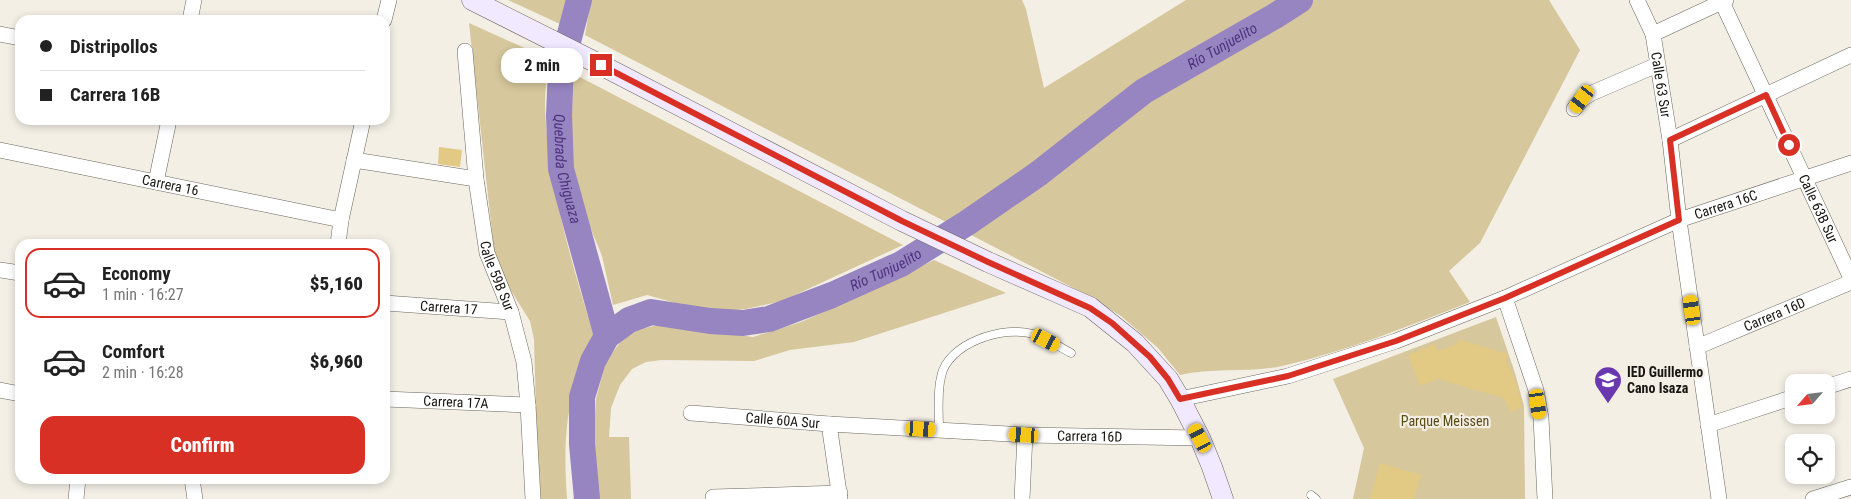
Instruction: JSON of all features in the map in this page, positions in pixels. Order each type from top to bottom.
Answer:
[{"type":"street","points":[[191,15],[194,0]]},
{"type":"street","points":[[385,15],[389,0]]},
{"type":"street","points":[[472,0],[902,221],[1090,308],[1112,323],[1150,357],[1168,379],[1200,438],[1223,499]]},
{"type":"street","name":"Calle 63 Sur","points":[[1637,0],[1653,34],[1670,140],[1679,220],[1719,499]]},
{"type":"street","points":[[1653,34],[1724,1]]},
{"type":"street","name":"Calle 63B Sur","points":[[1724,1],[1851,278]]},
{"type":"street","points":[[0,34],[15,37]]},
{"type":"street","name":"Calle 59B Sur","points":[[465,51],[476,179],[487,253],[511,312],[524,362],[533,499]]},
{"type":"street","points":[[1670,140],[1851,55]]},
{"type":"street","points":[[1574,109],[1582,99],[1592,92],[1657,64]]},
{"type":"street","points":[[156,182],[168,125]]},
{"type":"street","points":[[339,239],[362,125]]},
{"type":"street","name":"Carrera 16","points":[[0,150],[341,220]]},
{"type":"street","points":[[354,160],[476,179]]},
{"type":"street","name":"Carrera 16C","points":[[1180,399],[1288,376],[1396,341],[1505,298],[1679,220],[1851,162]]},
{"type":"street","points":[[0,270],[15,272]]},
{"type":"street","name":"Carrera 16D","points":[[1697,347],[1851,282]]},
{"type":"street","points":[[1505,298],[1536,390],[1541,418],[1545,499]]},
{"type":"street","name":"Carrera 17","points":[[390,304],[511,312]]},
{"type":"street","points":[[1835,384],[1851,379]]},
{"type":"street","points":[[0,390],[15,393]]},
{"type":"street","name":"Carrera 17A","points":[[390,399],[528,405]]},
{"type":"street","points":[[1708,425],[1785,400]]},
{"type":"street","name":"Calle 60A Sur","points":[[691,412],[829,424],[840,496]]},
{"type":"street","name":"Carrera 16D","points":[[829,424],[1024,435],[1200,438]]},
{"type":"street","points":[[1022,499],[1024,435]]},
{"type":"street","points":[[76,499],[78,484]]},
{"type":"street","points":[[193,484],[195,499]]},
{"type":"street","points":[[1813,499],[1851,487]]},
{"type":"street","points":[[714,498],[840,496]]},
{"type":"lane","points":[[939,430],[941,376],[946,363],[960,350],[984,336],[1004,331],[1033,334],[1071,353]]},
{"type":"green space","points":[[508,0],[566,0],[560,24]]},
{"type":"green space","points":[[591,0],[1022,0],[1026,9],[1044,88],[1186,0],[1549,0],[1580,50],[1480,243],[1449,271],[1470,302],[1378,337],[1306,360],[1270,368],[1206,371],[1180,375],[1158,348],[1121,316],[1087,295],[585,35]]},
{"type":"green space","points":[[469,23],[549,59],[545,105],[550,163],[562,223],[595,339],[577,378],[568,417],[565,457],[567,499],[541,499],[537,444],[534,339],[530,321],[508,286],[494,250]]},
{"type":"green space","points":[[574,74],[903,245],[782,301],[746,309],[707,312],[647,295],[613,305],[602,256],[579,200],[569,164]]},
{"type":"green space","points":[[934,260],[1006,293],[854,342],[790,350],[754,361],[662,360],[646,362],[632,369],[620,385],[611,408],[609,437],[629,437],[631,499],[598,499],[593,447],[596,399],[606,361],[628,332],[662,324],[753,337],[801,322]]},
{"type":"green space","name":"Parque Meissen","points":[[1496,317],[1524,406],[1525,499],[1353,499],[1364,448],[1333,379]]},
{"type":"building","points":[[439,147],[462,150],[460,167],[438,164]]},
{"type":"building","points":[[1458,339],[1508,354],[1506,360],[1519,389],[1517,390],[1522,407],[1511,412],[1502,396],[1438,379],[1420,386],[1408,355],[1435,344],[1438,351],[1457,344]]},
{"type":"building","points":[[1380,463],[1421,475],[1414,499],[1370,499]]},
{"type":"waterway","name":"Quebrada Chiguaza","points":[[579,0],[561,68],[559,115],[561,169],[607,336]]},
{"type":"waterway","name":"Río Tunjuelito","points":[[587,499],[582,444],[582,397],[593,361],[607,336],[629,320],[651,312],[710,321],[743,323],[769,319],[832,295],[901,264],[967,223],[1038,174],[1144,91],[1300,0]]},
{"type":"place","name":"IED Guillermo Cano Isaza","points":[[1608,404]]},
{"type":"route","points":[[601,65],[902,221],[1090,308],[1112,323],[1150,357],[1168,379],[1180,399],[1288,376],[1396,341],[1505,298],[1679,220],[1670,140],[1766,95],[1789,145]]}]
